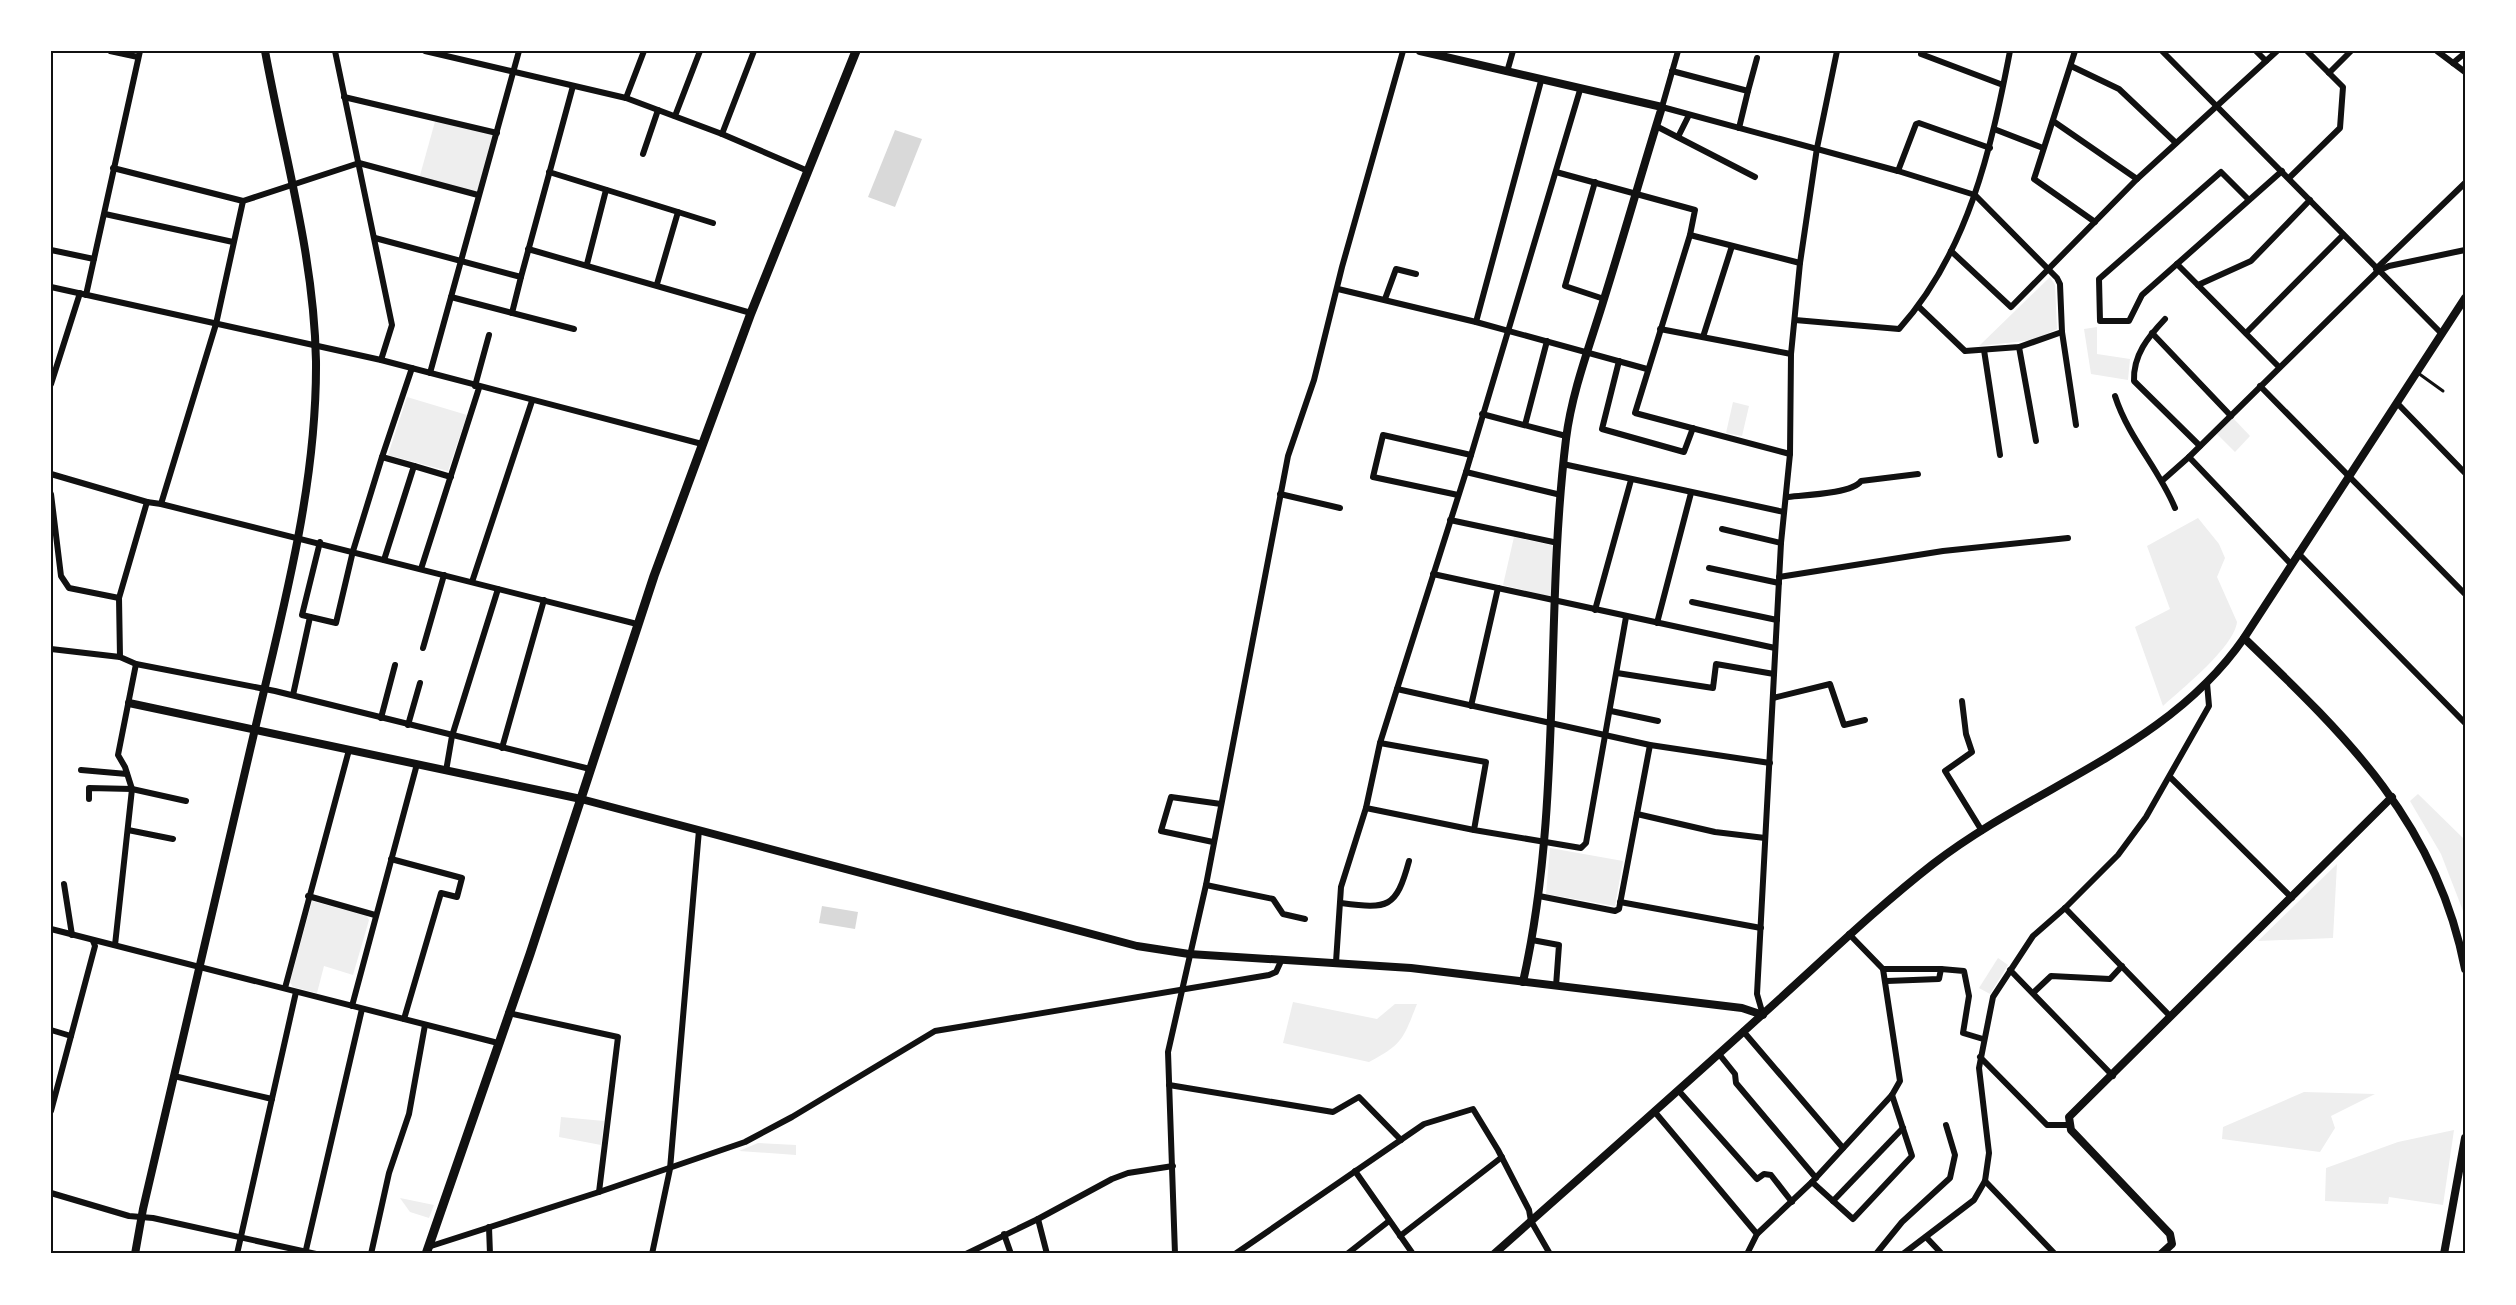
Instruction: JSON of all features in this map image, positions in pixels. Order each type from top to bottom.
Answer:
[{"type":"main road","points":[[427,1250],[581,799],[637,624],[751,313],[856,51]]},
{"type":"main road","points":[[1494,1254],[1763,1015],[1849,934],[1935,862],[1982,831],[2115,754],[2167,717],[2207,683],[2244,638],[2347,476],[2465,298]]},
{"type":"street","points":[[51,384],[94,259],[139,54],[110,51]]},
{"type":"street","points":[[135,1254],[141,1216],[265,689],[298,538],[312,448],[315,346],[309,267],[265,51]]},
{"type":"street","points":[[335,51],[392,324],[381,360]]},
{"type":"street","points":[[425,51],[465,55],[512,70],[626,98],[722,134],[808,171]]},
{"type":"street","points":[[430,373],[519,51]]},
{"type":"street","points":[[626,98],[644,51]]},
{"type":"street","points":[[675,116],[700,51]]},
{"type":"street","points":[[722,134],[754,51]]},
{"type":"street","points":[[1175,1254],[1168,1052],[1180,990],[1206,885],[1288,456],[1314,380],[1403,51]]},
{"type":"street","points":[[1420,51],[1448,54],[1541,81],[1662,108],[1817,148],[1975,195],[2050,270],[2060,284],[2062,333],[2076,425]]},
{"type":"street","points":[[1507,72],[1513,51]]},
{"type":"street","points":[[1523,982],[1539,896],[1544,842],[1558,543],[1566,436],[1587,353],[1678,51]]},
{"type":"street","points":[[1763,1015],[1757,994],[1781,543],[1790,454],[1791,354],[1800,263],[1817,148],[1837,51]]},
{"type":"street","points":[[1922,51],[1921,54],[2003,85]]},
{"type":"street","points":[[1795,320],[1899,329],[1919,307],[1951,251],[1975,195],[1990,148],[2010,51]]},
{"type":"street","points":[[2075,51],[2034,175],[2036,182],[2095,222]]},
{"type":"street","points":[[2162,51],[2219,106],[2442,334]]},
{"type":"street","points":[[2256,51],[2266,60]]},
{"type":"street","points":[[1951,251],[2011,307],[2050,270],[2137,179],[2277,51]]},
{"type":"street","points":[[2289,178],[2340,128],[2343,87],[2307,51]]},
{"type":"street","points":[[2329,73],[2351,51]]},
{"type":"street","points":[[2437,51],[2465,72]]},
{"type":"street","points":[[2453,63],[2465,53]]},
{"type":"street","points":[[1739,128],[1756,58]]},
{"type":"street","points":[[2071,66],[2119,89],[2176,143]]},
{"type":"street","points":[[1672,71],[1748,91]]},
{"type":"street","points":[[1476,322],[1541,81]]},
{"type":"street","points":[[512,313],[573,86]]},
{"type":"street","points":[[1336,962],[1341,887],[1366,808],[1380,743],[1466,472],[1580,90]]},
{"type":"street","points":[[344,97],[496,133]]},
{"type":"street","points":[[643,154],[658,110]]},
{"type":"street","points":[[1678,137],[1689,115]]},
{"type":"street","points":[[2053,121],[2137,179]]},
{"type":"street","points":[[1898,171],[1916,124],[1919,123],[1990,148]]},
{"type":"street","points":[[1656,126],[1755,177]]},
{"type":"street","points":[[1994,129],[2043,148]]},
{"type":"street","points":[[113,168],[243,201],[292,183],[359,163],[478,195]]},
{"type":"street","points":[[2249,200],[2221,172],[2099,279],[2100,321],[2129,321],[2142,295],[2282,171]]},
{"type":"street","points":[[549,172],[713,223]]},
{"type":"street","points":[[1556,172],[1695,210],[1690,235],[1635,413],[1790,454]]},
{"type":"street","points":[[1595,182],[1564,286],[1604,299]]},
{"type":"street","points":[[2163,480],[2231,416],[2465,183]]},
{"type":"street","points":[[586,264],[606,190]]},
{"type":"street","points":[[2198,285],[2251,261],[2310,200]]},
{"type":"street","points":[[161,504],[216,324],[243,201]]},
{"type":"street","points":[[657,284],[678,212]]},
{"type":"street","points":[[105,214],[233,242]]},
{"type":"street","points":[[1690,235],[1800,263]]},
{"type":"street","points":[[2246,333],[2343,235]]},
{"type":"street","points":[[375,238],[521,276]]},
{"type":"street","points":[[1703,337],[1732,246]]},
{"type":"street","points":[[528,249],[657,284],[751,313]]},
{"type":"street","points":[[51,250],[94,259]]},
{"type":"street","points":[[2377,270],[2465,250]]},
{"type":"street","points":[[2177,264],[2279,367]]},
{"type":"street","points":[[1386,299],[1396,268],[1416,274]]},
{"type":"street","points":[[51,287],[381,360],[477,387],[702,444]]},
{"type":"street","points":[[1338,289],[1508,330],[1647,369]]},
{"type":"street","points":[[451,297],[574,329]]},
{"type":"street","points":[[1919,307],[1965,351],[2019,348],[2062,333]]},
{"type":"street","points":[[2165,319],[2152,333],[2133,368],[2134,381],[2200,446]]},
{"type":"street","points":[[1660,329],[1791,354]]},
{"type":"street","points":[[2152,333],[2231,416]]},
{"type":"street","points":[[422,569],[477,387],[489,335]]},
{"type":"street","points":[[1524,425],[1547,341]]},
{"type":"street","points":[[2019,348],[2036,441]]},
{"type":"street","points":[[1984,350],[2000,455]]},
{"type":"street","points":[[1619,361],[1602,429],[1684,452],[1693,428]]},
{"type":"street","points":[[320,542],[302,615],[336,623],[353,551],[412,369]]},
{"type":"street","points":[[2260,386],[2465,594]]},
{"type":"street","points":[[2115,396],[2128,431],[2163,480],[2175,508]]},
{"type":"street","points":[[472,582],[532,401]]},
{"type":"street","points":[[2397,403],[2465,473]]},
{"type":"street","points":[[1482,414],[1566,436]]},
{"type":"street","points":[[1458,495],[1373,477],[1383,435],[1471,455]]},
{"type":"street","points":[[382,457],[451,477]]},
{"type":"street","points":[[2189,457],[2291,564]]},
{"type":"street","points":[[1563,464],[1784,512]]},
{"type":"street","points":[[384,560],[414,466]]},
{"type":"street","points":[[1466,472],[1561,495]]},
{"type":"street","points":[[51,474],[147,502],[320,542],[444,576],[637,624]]},
{"type":"street","points":[[1786,497],[1858,486],[1861,481],[1918,474]]},
{"type":"street","points":[[1595,609],[1631,480]]},
{"type":"street","points":[[1657,623],[1691,493]]},
{"type":"street","points":[[51,494],[61,576],[69,588],[119,598]]},
{"type":"street","points":[[1280,494],[1340,508]]},
{"type":"street","points":[[120,657],[119,598],[147,502]]},
{"type":"street","points":[[1450,520],[1558,543]]},
{"type":"street","points":[[1722,529],[1781,543]]},
{"type":"street","points":[[1709,568],[1779,580],[1943,551],[2068,538]]},
{"type":"street","points":[[2298,554],[2465,723]]},
{"type":"street","points":[[1433,574],[1775,648]]},
{"type":"street","points":[[423,648],[444,576]]},
{"type":"street","points":[[1471,706],[1498,588]]},
{"type":"street","points":[[446,771],[452,736],[498,589]]},
{"type":"street","points":[[502,748],[544,600]]},
{"type":"street","points":[[1692,602],[1777,620]]},
{"type":"street","points":[[293,695],[310,617]]},
{"type":"street","points":[[1366,808],[1474,830],[1581,848],[1586,843],[1626,617]]},
{"type":"street","points":[[2244,638],[2348,743],[2392,797],[2414,829],[2438,877],[2451,912],[2465,969]]},
{"type":"street","points":[[51,649],[120,657],[136,664],[293,695],[590,769]]},
{"type":"street","points":[[115,945],[132,789],[128,774],[118,755],[136,664]]},
{"type":"street","points":[[1617,673],[1713,688],[1716,664],[1774,674]]},
{"type":"street","points":[[381,718],[395,665]]},
{"type":"street","points":[[408,725],[420,683]]},
{"type":"street","points":[[1903,1254],[1974,1200],[1985,1181],[1989,1153],[1979,1068],[1993,997],[2033,936],[2065,909],[2118,855],[2171,778],[2209,706],[2207,683]]},
{"type":"street","points":[[1773,698],[1830,684],[1844,725],[1865,720]]},
{"type":"street","points":[[1397,689],[1650,745],[1770,763]]},
{"type":"street","points":[[1962,701],[1965,734],[1972,752],[1945,771],[1982,831]]},
{"type":"street","points":[[129,704],[581,799],[1104,938],[1189,954],[1336,962],[1742,1008],[1763,1015]]},
{"type":"street","points":[[1611,711],[1658,721]]},
{"type":"street","points":[[1380,743],[1486,762],[1474,830]]},
{"type":"street","points":[[1539,896],[1615,911],[1619,909],[1650,745]]},
{"type":"street","points":[[285,988],[349,750]]},
{"type":"street","points":[[352,1006],[417,764]]},
{"type":"street","points":[[81,770],[128,774]]},
{"type":"street","points":[[2171,778],[2292,898]]},
{"type":"street","points":[[89,799],[89,788],[132,789],[186,801]]},
{"type":"street","points":[[1213,842],[1161,831],[1171,797],[1221,804]]},
{"type":"street","points":[[2068,1125],[2070,1117],[2392,797]]},
{"type":"street","points":[[1637,814],[1715,831],[1765,838]]},
{"type":"street","points":[[128,830],[173,839]]},
{"type":"street","points":[[652,1254],[670,1168],[699,830]]},
{"type":"street","points":[[392,859],[462,879],[458,897],[441,892],[404,1019]]},
{"type":"street","points":[[1341,903],[1376,907],[1392,900],[1398,894],[1409,861]]},
{"type":"street","points":[[64,884],[72,935]]},
{"type":"street","points":[[1206,885],[1273,899],[1282,914],[1305,919]]},
{"type":"street","points":[[308,896],[375,915]]},
{"type":"street","points":[[1620,902],[1761,928]]},
{"type":"street","points":[[2065,909],[2170,1016]]},
{"type":"street","points":[[51,929],[498,1043]]},
{"type":"street","points":[[1747,1254],[1757,1234],[1814,1180],[1892,1095],[1900,1081],[1887,981],[1883,969],[1849,934]]},
{"type":"street","points":[[1532,940],[1559,945],[1556,986]]},
{"type":"street","points":[[51,1111],[95,946],[93,941]]},
{"type":"street","points":[[427,1250],[489,1227],[670,1168],[769,1130],[935,1031],[1269,975],[1276,972],[1282,959]]},
{"type":"street","points":[[2033,993],[2051,976],[2110,979],[2122,966]]},
{"type":"street","points":[[1883,969],[1964,971],[1968,996],[1963,1034],[1983,1039]]},
{"type":"street","points":[[1887,981],[1939,979],[1941,969]]},
{"type":"street","points":[[2010,970],[2113,1076]]},
{"type":"street","points":[[237,1254],[297,992]]},
{"type":"street","points":[[305,1253],[362,1009]]},
{"type":"street","points":[[508,1013],[618,1037],[599,1192]]},
{"type":"street","points":[[371,1254],[389,1173],[409,1114],[425,1024]]},
{"type":"street","points":[[51,1030],[71,1036]]},
{"type":"street","points":[[1743,1031],[1843,1148]]},
{"type":"street","points":[[1719,1054],[1734,1074],[1736,1083],[1814,1180],[1853,1219],[1912,1156],[1892,1095]]},
{"type":"street","points":[[1980,1057],[2047,1125],[2068,1125],[2170,1234],[2172,1244],[2161,1254]]},
{"type":"street","points":[[174,1076],[272,1100]]},
{"type":"street","points":[[51,1080],[58,1082]]},
{"type":"street","points":[[1169,1085],[1333,1112],[1359,1097],[1401,1140]]},
{"type":"street","points":[[1678,1089],[1757,1179],[1764,1174],[1771,1175],[1792,1202]]},
{"type":"street","points":[[1235,1254],[1424,1124],[1473,1109],[1502,1157],[1529,1210],[1531,1221],[1550,1254]]},
{"type":"street","points":[[1654,1111],[1757,1234]]},
{"type":"street","points":[[1876,1254],[1902,1222],[1950,1178],[1955,1155],[1946,1125]]},
{"type":"street","points":[[1833,1201],[1903,1128]]},
{"type":"street","points":[[2444,1254],[2465,1138]]},
{"type":"street","points":[[1400,1236],[1502,1157]]},
{"type":"street","points":[[966,1254],[1112,1179],[1128,1173],[1173,1166]]},
{"type":"street","points":[[1355,1171],[1413,1254]]},
{"type":"street","points":[[1985,1181],[2055,1254]]},
{"type":"street","points":[[51,1193],[129,1216],[141,1216],[316,1254]]},
{"type":"street","points":[[1038,1219],[1047,1254]]},
{"type":"street","points":[[1347,1254],[1389,1221]]},
{"type":"street","points":[[489,1227],[490,1254]]},
{"type":"street","points":[[1004,1234],[1011,1254]]},
{"type":"street","points":[[1926,1237],[1942,1254]]},
{"type":"lane","points":[[2417,372],[2443,392]]},
{"type":"shaded area","points":[[436,118],[497,133],[478,195],[419,179]]},
{"type":"shaded area","points":[[895,130],[922,139],[895,207],[868,197]]},
{"type":"shaded area","points":[[2050,277],[2055,285],[2057,329],[2034,340],[1979,346]]},
{"type":"shaded area","points":[[2097,327],[2097,354],[2130,359],[2128,380],[2091,374],[2084,329]]},
{"type":"shaded area","points":[[407,397],[467,415],[448,471],[388,455]]},
{"type":"shaded area","points":[[1733,402],[1749,406],[1742,436],[1726,433]]},
{"type":"shaded area","points":[[2233,418],[2250,436],[2235,452],[2217,434]]},
{"type":"shaded area","points":[[2198,518],[2219,544],[2225,558],[2217,577],[2237,622],[2234,632],[2218,655],[2163,706],[2135,627],[2170,609],[2147,546]]},
{"type":"shaded area","points":[[1514,537],[1555,546],[1552,597],[1503,585]]},
{"type":"shaded area","points":[[2418,794],[2465,840],[2465,916],[2441,854],[2410,801]]},
{"type":"shaded area","points":[[1550,848],[1623,861],[1615,906],[1546,894]]},
{"type":"shaded area","points":[[2337,864],[2333,938],[2258,941]]},
{"type":"shaded area","points":[[312,901],[367,916],[369,920],[353,975],[324,966],[317,993],[293,987],[290,982]]},
{"type":"shaded area","points":[[822,906],[858,912],[855,929],[819,923]]},
{"type":"shaded area","points":[[1998,958],[2008,965],[1990,994],[1979,988]]},
{"type":"shaded area","points":[[1293,1002],[1377,1019],[1395,1004],[1417,1004],[1405,1033],[1389,1050],[1369,1062],[1283,1043]]},
{"type":"shaded area","points":[[2304,1092],[2375,1094],[2331,1116],[2335,1128],[2320,1152],[2222,1139],[2223,1127]]},
{"type":"shaded area","points":[[561,1117],[604,1121],[601,1145],[559,1137]]},
{"type":"shaded area","points":[[2454,1130],[2443,1205],[2389,1197],[2388,1204],[2325,1201],[2326,1168],[2398,1142]]},
{"type":"shaded area","points":[[758,1143],[796,1145],[796,1155],[739,1151]]},
{"type":"shaded area","points":[[400,1198],[434,1205],[429,1218],[410,1212]]}]
